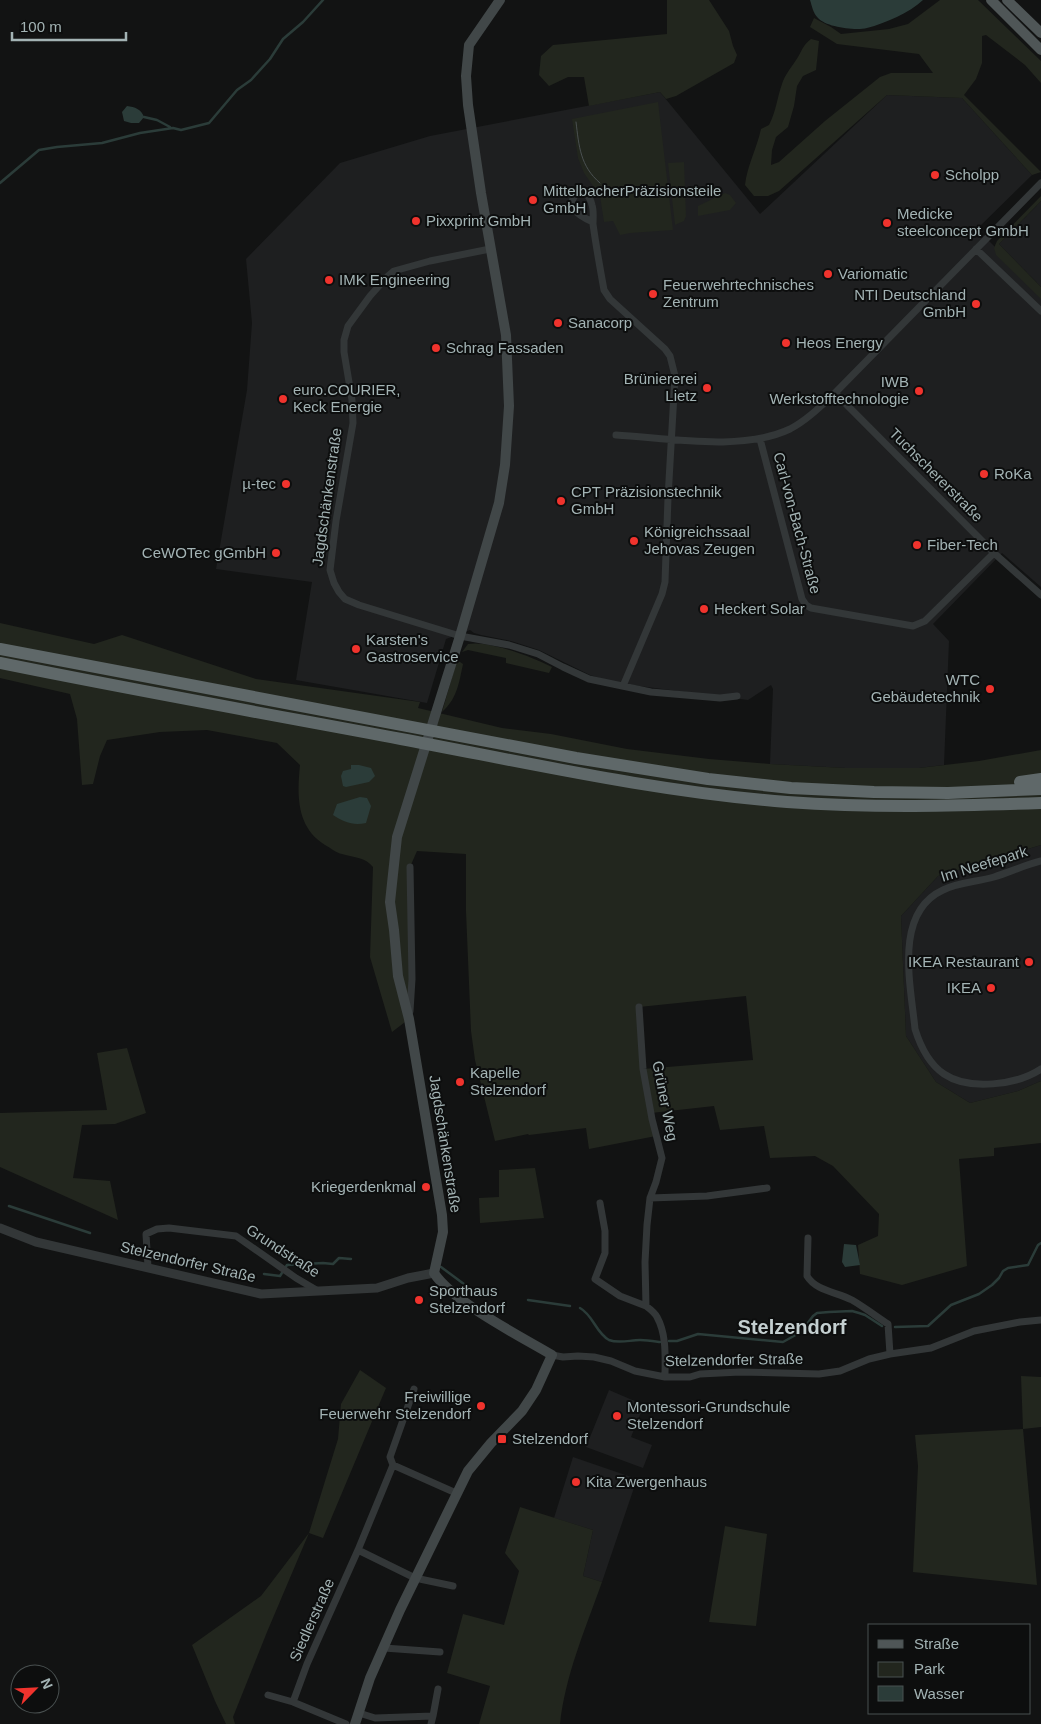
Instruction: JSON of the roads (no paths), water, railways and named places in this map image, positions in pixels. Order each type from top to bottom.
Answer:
[{"type":"highway","points":[[0,648],[610,764],[708,779],[791,788],[874,792],[948,793],[1041,789]]},
{"type":"highway","points":[[0,663],[448,748],[703,793],[786,802],[878,807],[1041,803]]},
{"type":"highway","points":[[948,793],[967,786],[1029,782],[1041,779]]},
{"type":"highway","points":[[1024,803],[1041,807]]},
{"type":"main road","name":"Jagdschänkenstraße","points":[[434,1272],[443,1232],[442,1215],[409,1019],[398,976],[390,902],[397,837],[460,636],[499,503],[506,465],[509,426],[506,334],[472,136],[466,65],[469,45],[500,0]]},
{"type":"main road","points":[[991,0],[1041,50]]},
{"type":"main road","points":[[1007,0],[1041,33]]},
{"type":"main road","name":"Stelzendorfer Straße","points":[[434,1272],[440,1281],[468,1304],[552,1355]]},
{"type":"main road","points":[[355,1724],[370,1678],[415,1578],[468,1470],[522,1411],[536,1390],[552,1355]]},
{"type":"street","name":"Carl-von-Bach-Straße","points":[[616,434],[731,442],[760,439],[790,429],[811,415],[835,394],[1041,183]]},
{"type":"street","points":[[593,222],[604,290],[610,299],[664,348],[670,356],[675,376],[665,582],[662,594],[623,686]]},
{"type":"street","name":"Jagdschänkenstraße","points":[[490,249],[430,261],[394,271],[364,304],[348,326],[344,340],[344,352],[352,400],[353,423],[341,488],[330,570],[334,583],[346,599],[358,606],[460,636],[509,645],[538,654],[563,668],[589,679],[651,692],[720,698],[737,696]]},
{"type":"street","points":[[976,249],[1041,311]]},
{"type":"street","name":"Tuchschererstraße","points":[[835,394],[994,553],[1041,595]]},
{"type":"street","name":"Carl-von-Bach-Straße","points":[[760,439],[802,599],[811,608],[913,626],[924,621],[994,553]]},
{"type":"street","name":"Im Neefepark","points":[[1041,861],[994,877],[966,882],[933,896],[920,909],[914,920],[908,948],[915,1029],[926,1055],[943,1074],[955,1080],[988,1084],[1010,1082],[1041,1069]]},
{"type":"street","name":"Jagdschänkenstraße","points":[[409,1019],[412,979],[410,867]]},
{"type":"street","name":"Grüner Weg","points":[[639,1008],[643,1069],[652,1119],[662,1158],[650,1198],[645,1262],[646,1306]]},
{"type":"street","points":[[650,1198],[707,1196],[768,1188]]},
{"type":"street","points":[[600,1203],[605,1231],[605,1253],[595,1279],[620,1296],[646,1306],[657,1316],[662,1328],[666,1353],[665,1377]]},
{"type":"street","name":"Stelzendorfer Straße","points":[[0,1228],[36,1242],[261,1294],[377,1288],[434,1272]]},
{"type":"street","name":"Grundstraße","points":[[148,1267],[146,1234],[157,1229],[169,1228],[236,1236],[296,1278],[319,1291]]},
{"type":"street","points":[[808,1238],[807,1276],[810,1281],[818,1287],[849,1298],[888,1324],[890,1354]]},
{"type":"street","name":"Stelzendorfer Straße","points":[[552,1355],[562,1357],[594,1357],[611,1361],[635,1371],[665,1377],[690,1377],[700,1374],[740,1372],[819,1374],[840,1371],[869,1359],[890,1354],[930,1348],[974,1331],[995,1326],[1041,1320]]},
{"type":"street","name":"Siedlerstraße","points":[[293,1702],[307,1664],[358,1550],[393,1465],[390,1457],[414,1389]]},
{"type":"street","points":[[393,1465],[456,1493]]},
{"type":"street","points":[[358,1550],[415,1578],[452,1586]]},
{"type":"street","points":[[384,1648],[440,1652]]},
{"type":"street","points":[[431,1724],[438,1689]]},
{"type":"street","points":[[268,1695],[293,1702],[346,1724]]},
{"type":"street","points":[[359,1713],[375,1718],[433,1716]]},
{"type":"water","points":[[810,0],[923,0],[911,9],[889,20],[867,28],[855,29],[841,28],[822,21],[815,14]]},
{"type":"water","points":[[127,106],[141,112],[144,117],[139,123],[124,121],[122,112]]},
{"type":"water","points":[[351,765],[371,768],[375,776],[369,782],[343,786],[341,776],[343,771],[351,769]]},
{"type":"water","points":[[360,797],[367,798],[371,806],[366,823],[349,823],[333,815],[337,804]]},
{"type":"water","points":[[844,1244],[856,1245],[860,1265],[845,1267],[842,1262]]},
{"type":"waterway","points":[[0,183],[39,150],[102,143],[140,133],[173,128],[181,130],[209,123],[237,90],[251,80],[270,59],[283,39],[303,22],[323,0]]},
{"type":"waterway","points":[[144,117],[157,120],[170,127]]},
{"type":"waterway","points":[[9,1206],[90,1233]]},
{"type":"waterway","points":[[895,1327],[928,1326],[951,1305],[979,1294],[992,1285],[1003,1271],[1008,1268],[1028,1265],[1038,1245],[1041,1243]]},
{"type":"waterway","points":[[264,1274],[280,1276],[287,1265],[333,1264],[339,1258],[351,1259]]},
{"type":"waterway","points":[[441,1267],[472,1290],[489,1290]]},
{"type":"waterway","points":[[528,1300],[570,1306]]},
{"type":"waterway","points":[[580,1308],[609,1340],[617,1342],[640,1340],[660,1342]]},
{"type":"waterway","points":[[669,1341],[677,1341],[698,1334],[783,1342],[801,1332],[817,1313],[829,1312],[852,1311],[865,1315],[882,1326]]},
{"type":"tram line","points":[[576,122],[584,163],[600,183]]},
{"type":"place","name":"Scholpp","points":[[935,175]]},
{"type":"place","name":"MittelbacherPräzisionsteile GmbH","points":[[533,200]]},
{"type":"place","name":"Pixxprint GmbH","points":[[416,221]]},
{"type":"place","name":"Medicke steelconcept GmbH","points":[[887,223]]},
{"type":"place","name":"Variomatic","points":[[828,274]]},
{"type":"place","name":"IMK Engineering","points":[[329,280]]},
{"type":"place","name":"Feuerwehrtechnisches Zentrum","points":[[653,294]]},
{"type":"place","name":"NTI Deutschland GmbH","points":[[976,304]]},
{"type":"place","name":"Sanacorp","points":[[558,323]]},
{"type":"place","name":"Heos Energy","points":[[786,343]]},
{"type":"place","name":"Schrag Fassaden","points":[[436,348]]},
{"type":"place","name":"Brüniererei Lietz","points":[[707,388]]},
{"type":"place","name":"IWB Werkstofftechnologie","points":[[919,391]]},
{"type":"place","name":"euro.COURIER, Keck Energie","points":[[283,399]]},
{"type":"place","name":"RoKa","points":[[984,474]]},
{"type":"place","name":"µ-tec","points":[[286,484]]},
{"type":"place","name":"CPT Präzisionstechnik GmbH","points":[[561,501]]},
{"type":"place","name":"Königreichssaal Jehovas Zeugen","points":[[634,541]]},
{"type":"place","name":"Fiber-Tech","points":[[917,545]]},
{"type":"place","name":"CeWOTec gGmbH","points":[[276,553]]},
{"type":"place","name":"Heckert Solar","points":[[704,609]]},
{"type":"place","name":"Karsten's Gastroservice","points":[[356,649]]},
{"type":"place","name":"WTC Gebäudetechnik","points":[[990,689]]},
{"type":"place","name":"IKEA Restaurant","points":[[1029,962]]},
{"type":"place","name":"IKEA","points":[[991,988]]},
{"type":"place","name":"Kapelle Stelzendorf","points":[[460,1082]]},
{"type":"place","name":"Kriegerdenkmal","points":[[426,1187]]},
{"type":"place","name":"Sporthaus Stelzendorf","points":[[419,1300]]},
{"type":"place","name":"Freiwillige Feuerwehr Stelzendorf","points":[[481,1406]]},
{"type":"place","name":"Montessori-Grundschule Stelzendorf","points":[[617,1416]]},
{"type":"place","name":"Stelzendorf","points":[[502,1439]]},
{"type":"place","name":"Kita Zwergenhaus","points":[[576,1482]]},
{"type":"district","name":"Stelzendorf","points":[[792,1327]]}]
